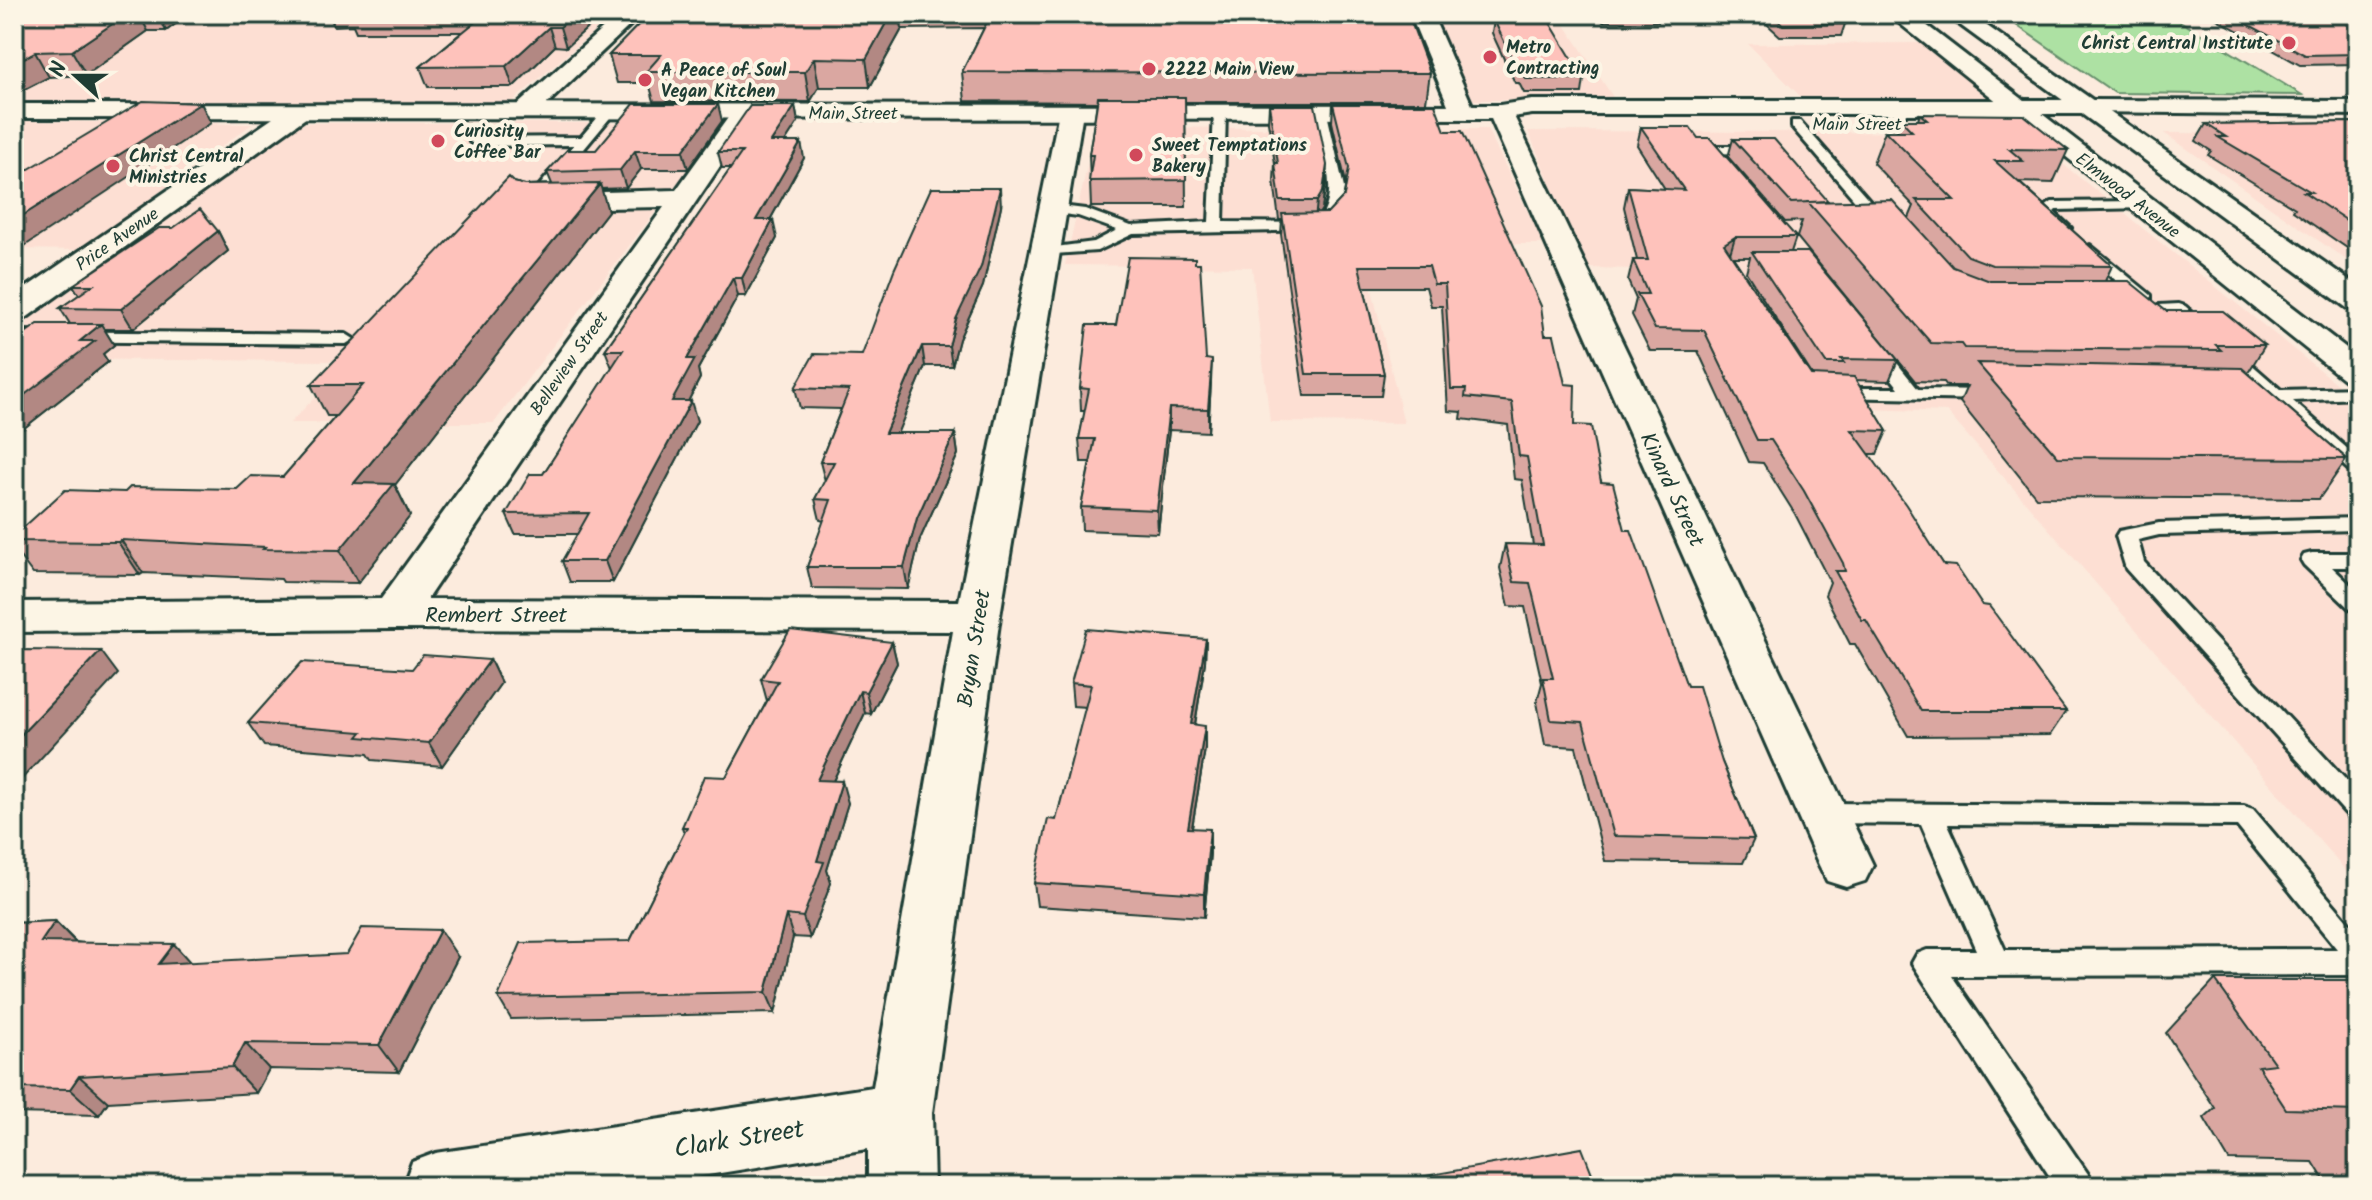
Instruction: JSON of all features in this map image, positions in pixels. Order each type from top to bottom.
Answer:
[{"type":"main road","points":[[524,112],[631,14]]},
{"type":"main road","name":"Kinard Street","points":[[1421,14],[1482,112],[1846,865]]},
{"type":"main road","name":"Elmwood Avenue","points":[[1899,14],[2358,374]]},
{"type":"main road","points":[[1956,14],[2116,125],[2358,301]]},
{"type":"main road","name":"Main Street","points":[[14,111],[744,113],[1482,112],[1532,107],[2358,108]]},
{"type":"main road","name":"Price Avenue","points":[[14,311],[298,112]]},
{"type":"main road","name":"Bryan Street","points":[[901,1186],[900,1113],[978,616],[1071,112]]},
{"type":"main road","name":"Main Street","points":[[1482,112],[1542,122],[2358,126]]},
{"type":"main road","name":"Belleview Street","points":[[394,614],[744,113]]},
{"type":"main road","points":[[534,200],[684,198]]},
{"type":"main road","name":"Rembert Street","points":[[14,617],[394,614],[978,616]]},
{"type":"main road","name":"Clark Street","points":[[436,1186],[900,1113]]},
{"type":"lane","points":[[1216,226],[1220,112]]},
{"type":"lane","points":[[1049,230],[1080,212],[1130,230],[1216,226],[1321,227],[1334,216],[1340,197],[1322,125],[1322,112]]},
{"type":"lane","points":[[534,200],[608,113]]},
{"type":"lane","points":[[1796,124],[1895,239]]},
{"type":"lane","points":[[477,142],[583,141]]},
{"type":"lane","points":[[1733,173],[1709,147],[1774,150]]},
{"type":"lane","points":[[2141,205],[2052,206],[2045,212],[2159,310]]},
{"type":"lane","points":[[1049,230],[1097,246],[1130,230]]},
{"type":"lane","points":[[2128,310],[2179,309],[2358,468]]},
{"type":"lane","points":[[1865,335],[1913,394]]},
{"type":"lane","points":[[14,336],[346,339]]},
{"type":"lane","points":[[1811,392],[2008,395]]},
{"type":"lane","points":[[2231,397],[2358,393]]},
{"type":"lane","points":[[2358,524],[2159,529],[2126,536],[2134,564],[2358,810]]},
{"type":"lane","points":[[2358,560],[2312,560],[2358,604]]},
{"type":"lane","points":[[1822,813],[2244,816],[2358,954]]},
{"type":"lane","points":[[1930,814],[1996,962]]},
{"type":"lane","points":[[2076,1186],[1927,963],[2358,962]]},
{"type":"shaded area","points":[[105,14],[614,14],[512,102],[14,101],[14,23]]},
{"type":"shaded area","points":[[1431,16],[1559,16],[1615,100],[1468,100]]},
{"type":"shaded area","points":[[1925,43],[2000,101],[1806,102],[1748,44]]},
{"type":"shaded area","points":[[14,121],[252,124],[81,250],[14,249]]},
{"type":"shaded area","points":[[300,123],[723,123],[494,423],[290,423],[350,361],[14,359],[14,323]]},
{"type":"shaded area","points":[[1096,127],[1487,129],[1544,244],[1361,244],[1404,423],[1270,422],[1252,267],[1065,265]]},
{"type":"shaded area","points":[[1528,131],[2024,133],[2358,401],[2358,885],[1947,412],[1788,406],[1699,270],[1586,268]]},
{"type":"shaded area","points":[[2164,133],[2358,134],[2358,268]]},
{"type":"green space","points":[[2000,14],[2168,14],[2302,95],[2115,93]]},
{"type":"building","points":[[14,14],[127,14],[72,51],[35,52],[14,63]]},
{"type":"building","points":[[485,14],[575,14],[560,27],[549,27],[506,66],[420,67]]},
{"type":"building","points":[[649,14],[891,14],[866,59],[814,58],[805,72],[646,72],[661,55],[609,55]]},
{"type":"building","points":[[991,14],[1408,14],[1430,73],[962,72]]},
{"type":"building","points":[[1772,14],[1833,14],[1845,24],[1783,25]]},
{"type":"building","points":[[2229,14],[2358,14],[2358,54],[2305,55]]},
{"type":"building","points":[[1494,20],[1549,21],[1584,79],[1526,79],[1521,69],[1517,69]]},
{"type":"building","points":[[1098,97],[1185,97],[1186,180],[1089,181],[1093,155],[1089,155]]},
{"type":"building","points":[[143,101],[201,103],[14,221],[14,178]]},
{"type":"building","points":[[634,104],[718,104],[683,151],[635,151],[620,170],[547,172],[567,150],[596,150]]},
{"type":"building","points":[[1333,104],[1435,104],[1445,131],[1462,131],[1541,306],[1545,335],[1554,335],[1565,384],[1575,385],[1574,425],[1591,426],[1601,482],[1613,483],[1625,530],[1631,530],[1687,686],[1699,686],[1722,762],[1754,839],[1614,836],[1583,722],[1551,720],[1543,678],[1553,678],[1530,583],[1514,582],[1505,544],[1543,545],[1527,457],[1519,456],[1512,402],[1465,397],[1466,389],[1451,389],[1445,284],[1434,284],[1429,266],[1359,266],[1384,374],[1306,374],[1282,214],[1328,213],[1344,196],[1349,168]]},
{"type":"building","points":[[1269,105],[1315,105],[1327,165],[1323,191],[1317,201],[1280,201]]},
{"type":"building","points":[[750,106],[795,106],[771,142],[801,142],[756,220],[773,220],[742,278],[733,278],[687,359],[695,359],[672,401],[691,401],[605,561],[562,561],[589,513],[506,514],[530,474],[543,474],[623,350],[605,350],[742,152],[718,152]]},
{"type":"building","points":[[1920,114],[2024,115],[2068,150],[2009,149],[2023,161],[1995,161],[2112,266],[1992,265],[1968,256],[1916,200],[1954,200],[1885,131],[1912,131],[1901,120],[1927,120]]},
{"type":"building","points":[[2358,122],[2358,228],[2304,192],[2311,192],[2218,137],[2226,137],[2206,124]]},
{"type":"building","points":[[1641,127],[1690,127],[1698,138],[1710,138],[1796,237],[1735,237],[1724,244],[1811,375],[1854,377],[1887,431],[1852,430],[1944,565],[1956,566],[1982,605],[1989,606],[2066,711],[1921,711],[1866,620],[1862,620],[1835,571],[1845,571],[1843,563],[1804,491],[1771,440],[1757,440],[1704,330],[1655,329],[1637,294],[1648,294],[1633,260],[1648,260],[1628,187],[1684,190]]},
{"type":"building","points":[[1733,139],[1774,139],[1828,201],[1791,203]]},
{"type":"building","points":[[509,177],[525,185],[600,184],[354,483],[394,484],[340,550],[263,549],[265,547],[121,540],[14,541],[14,536],[65,490],[125,492],[130,487],[237,489],[251,476],[283,477],[363,385],[311,385]]},
{"type":"building","points":[[931,188],[1000,188],[981,267],[956,319],[949,346],[922,346],[885,433],[955,433],[917,518],[904,567],[807,567],[831,500],[815,499],[834,462],[820,462],[849,390],[795,388],[814,354],[862,355],[894,270]]},
{"type":"building","points":[[1892,200],[1953,267],[1990,281],[2129,281],[2166,311],[2223,311],[2265,345],[2216,345],[2221,350],[1964,348],[1961,344],[1931,343],[1808,202]]},
{"type":"building","points":[[200,209],[218,231],[121,309],[60,308],[93,285],[73,285],[159,228],[173,228]]},
{"type":"building","points":[[1752,252],[1808,252],[1898,360],[1841,359],[1844,363],[1826,363]]},
{"type":"building","points":[[1128,257],[1195,258],[1195,263],[1200,263],[1206,359],[1212,360],[1208,409],[1169,408],[1157,510],[1081,507],[1095,439],[1079,439],[1089,389],[1080,388],[1087,325],[1116,325]]},
{"type":"building","points":[[38,324],[101,324],[80,341],[95,341],[14,403],[14,341]]},
{"type":"building","points":[[1977,363],[2242,368],[2347,459],[2058,457]]},
{"type":"building","points":[[1086,629],[1206,639],[1191,724],[1205,726],[1188,828],[1210,829],[1204,894],[1034,883],[1048,819],[1056,820],[1091,685],[1071,683]]},
{"type":"building","points":[[790,630],[892,642],[866,692],[860,691],[817,780],[842,781],[817,861],[824,862],[803,917],[786,915],[766,992],[498,997],[521,943],[630,941],[687,827],[682,827],[704,776],[726,777],[778,681],[761,679]]},
{"type":"building","points":[[20,650],[101,651],[14,742],[14,656]]},
{"type":"building","points":[[423,655],[490,660],[429,743],[358,737],[362,732],[248,723],[302,662],[412,669]]},
{"type":"building","points":[[55,921],[41,942],[174,944],[159,964],[347,954],[362,928],[440,930],[379,1045],[245,1043],[232,1067],[79,1076],[70,1089],[14,1088],[14,923]]},
{"type":"building","points":[[2215,980],[2358,980],[2358,1111],[2286,1109],[2258,1066],[2275,1064]]},
{"type":"building","points":[[1582,1148],[1597,1186],[1387,1186],[1386,1183]]},
{"type":"place","name":"Christ Central Institute","points":[[2289,43]]},
{"type":"place","name":"Metro Contracting","points":[[1490,57]]},
{"type":"place","name":"2222 Main View","points":[[1149,69]]},
{"type":"place","name":"A Peace of Soul Vegan Kitchen","points":[[645,80]]},
{"type":"place","name":"Curiosity Coffee Bar","points":[[438,141]]},
{"type":"place","name":"Sweet Temptations Bakery","points":[[1136,155]]},
{"type":"place","name":"Christ Central Ministries","points":[[113,166]]}]
